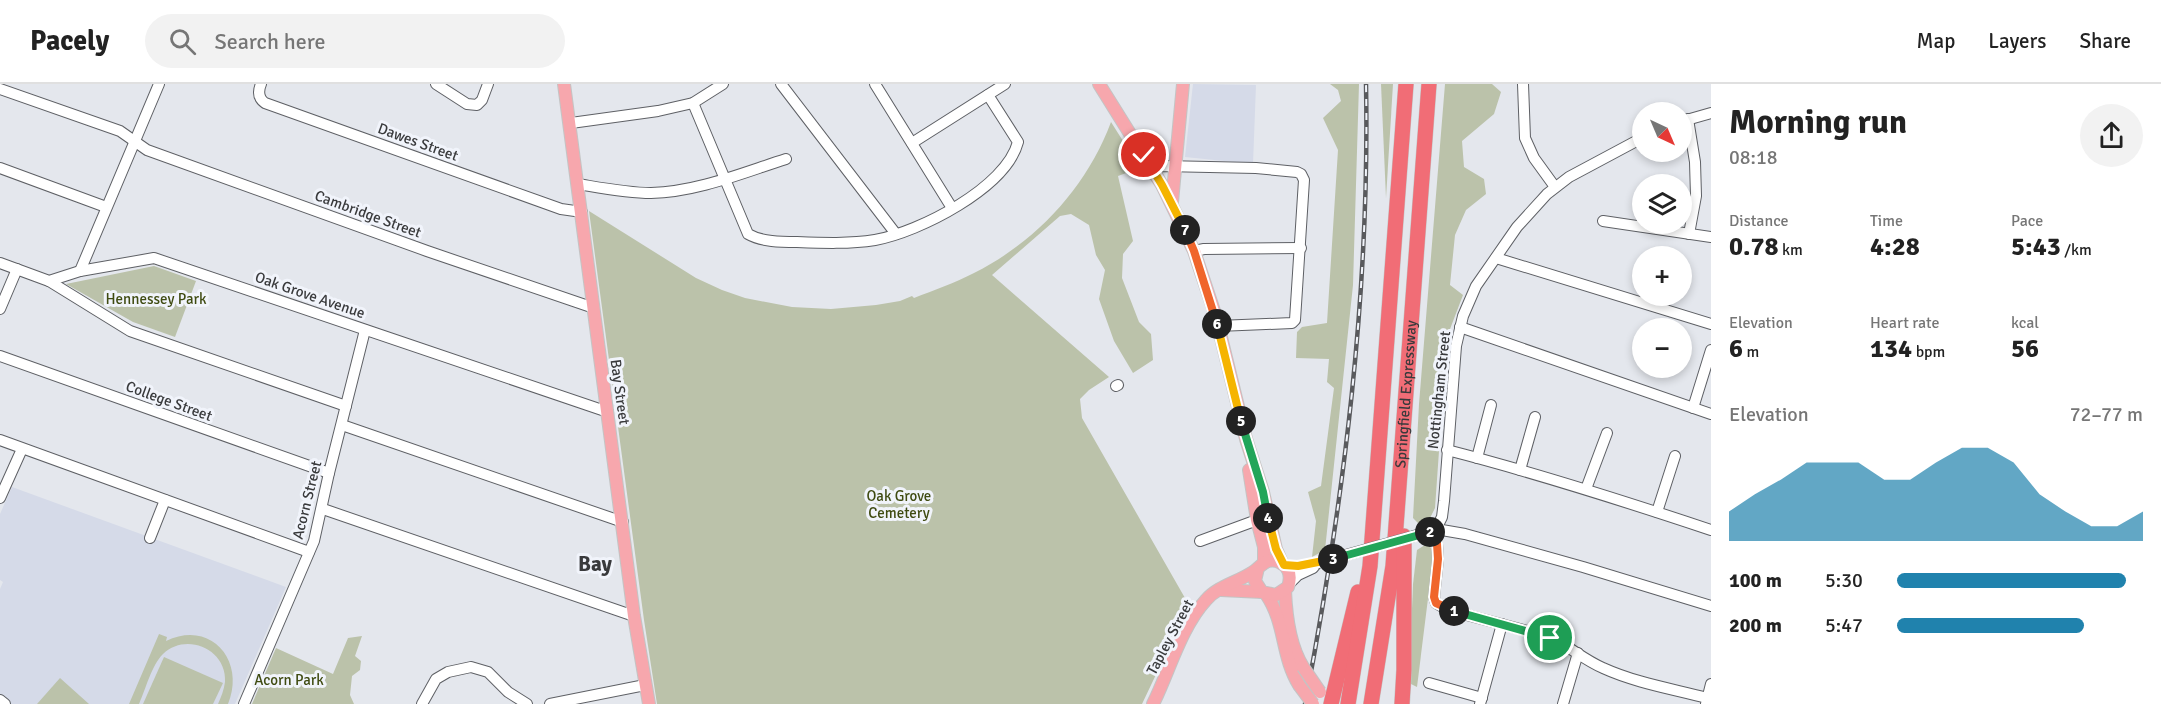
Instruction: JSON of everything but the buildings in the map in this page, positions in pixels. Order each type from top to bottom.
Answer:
[{"type":"highway","name":"Springfield Expressway","points":[[1348,704],[1364,612],[1375,510],[1406,84]]},
{"type":"highway","name":"Springfield Expressway","points":[[1371,704],[1393,566],[1429,84]]},
{"type":"highway","points":[[1401,476],[1404,547],[1402,704]]},
{"type":"highway","points":[[1327,700],[1359,587],[1375,510]]},
{"type":"main road","name":"Bay Street","points":[[564,84],[571,123],[634,616],[649,704]]},
{"type":"main road","points":[[1172,202],[1183,84]]},
{"type":"main road","points":[[1101,88],[1172,202],[1194,251],[1218,326],[1276,549],[1290,576],[1286,606],[1291,632],[1303,668],[1327,700]]},
{"type":"main road","points":[[1246,439],[1257,520],[1264,547],[1256,581],[1274,606],[1280,621],[1287,656],[1299,685],[1313,704]]},
{"type":"main road","points":[[1261,566],[1273,561],[1283,564]]},
{"type":"main road","name":"Tapley Street","points":[[1153,704],[1197,612],[1208,597],[1261,566]]},
{"type":"main road","points":[[1221,590],[1276,595],[1287,587]]},
{"type":"street","points":[[80,271],[159,84]]},
{"type":"street","name":"Dawes Street","points":[[261,84],[259,94],[264,103],[553,206],[582,213]]},
{"type":"street","points":[[436,84],[467,104],[477,105],[482,100],[488,84]]},
{"type":"street","points":[[571,123],[658,111],[693,103],[723,84]]},
{"type":"street","points":[[781,84],[896,234]]},
{"type":"street","points":[[875,84],[952,208]]},
{"type":"street","points":[[912,143],[1005,84]]},
{"type":"street","points":[[1523,84],[1525,138],[1534,158],[1555,187]]},
{"type":"street","name":"Cambridge Street","points":[[0,89],[120,131],[147,150],[427,251],[594,308]]},
{"type":"street","points":[[693,103],[748,234],[756,238],[783,242],[845,243],[876,240],[927,223],[979,192],[1001,172],[1015,153],[1018,142],[988,95]]},
{"type":"street","points":[[1692,118],[1711,113]]},
{"type":"street","name":"Nottingham Street","points":[[1502,624],[1448,610],[1436,603],[1434,597],[1438,559],[1436,529],[1442,517],[1453,364],[1460,327],[1468,302],[1528,212],[1555,187],[1583,169],[1632,143]]},
{"type":"street","points":[[1692,149],[1695,162],[1696,196],[1692,218]]},
{"type":"street","points":[[578,184],[651,193],[682,190],[786,159]]},
{"type":"street","points":[[1153,170],[1163,166],[1256,168],[1297,172],[1304,180],[1295,320],[1218,326]]},
{"type":"street","points":[[0,168],[106,207]]},
{"type":"street","points":[[1603,221],[1632,225]]},
{"type":"street","points":[[1689,234],[1711,237]]},
{"type":"street","points":[[1194,251],[1301,248]]},
{"type":"street","name":"Oak Grove Avenue","points":[[49,281],[80,271],[154,258],[608,412]]},
{"type":"street","points":[[1496,258],[1711,324]]},
{"type":"street","points":[[0,263],[49,281],[130,331],[346,406]]},
{"type":"street","points":[[0,309],[17,269]]},
{"type":"street","points":[[1460,327],[1711,414]]},
{"type":"street","name":"Acorn Street","points":[[244,704],[314,542],[365,330]]},
{"type":"street","points":[[1693,408],[1711,350]]},
{"type":"street","name":"College Street","points":[[0,356],[329,473]]},
{"type":"street","points":[[1478,458],[1491,405]]},
{"type":"street","points":[[1520,470],[1535,417]]},
{"type":"street","points":[[342,425],[623,522]]},
{"type":"street","points":[[1586,489],[1607,433]]},
{"type":"street","points":[[0,440],[309,552]]},
{"type":"street","points":[[0,498],[22,449]]},
{"type":"street","points":[[1448,450],[1586,489],[1711,530]]},
{"type":"street","points":[[1657,512],[1675,456]]},
{"type":"street","points":[[150,538],[165,500]]},
{"type":"street","points":[[322,509],[634,616]]},
{"type":"street","points":[[1200,541],[1257,520]]},
{"type":"street","points":[[1283,564],[1317,563],[1436,529],[1465,534],[1544,555],[1711,606]]},
{"type":"street","points":[[1287,587],[1298,575],[1313,568],[1317,563]]},
{"type":"street","points":[[1429,683],[1481,701],[1502,624],[1566,644],[1601,668],[1706,701],[1711,684]]},
{"type":"street","points":[[1563,704],[1578,653]]},
{"type":"street","points":[[426,702],[436,679],[448,672],[465,667],[479,668],[488,672],[508,692],[527,704]]},
{"type":"street","points":[[550,704],[645,685]]},
{"type":"street","points":[[508,692],[511,704]]},
{"type":"street","points":[[0,700],[5,704]]},
{"type":"shaded area","points":[[1193,84],[1256,85],[1253,164],[1185,157]]},
{"type":"shaded area","points":[[12,487],[286,587],[235,704],[0,704],[0,589],[3,582],[0,580],[0,514]]},
{"type":"green space","points":[[1330,84],[1359,84],[1353,285],[1325,550],[1312,557],[1316,521],[1308,492],[1321,486],[1334,388],[1327,382],[1329,359],[1296,358],[1297,332],[1302,327],[1327,323],[1338,150],[1323,118],[1341,101],[1338,90]]},
{"type":"green space","points":[[1381,84],[1393,84],[1386,198]]},
{"type":"green space","points":[[1445,84],[1492,84],[1501,92],[1494,114],[1462,141],[1464,167],[1484,179],[1486,194],[1466,210],[1455,235],[1450,285],[1463,295],[1447,337],[1435,508],[1429,520],[1419,524],[1413,518],[1419,404]]},
{"type":"green space","name":"Oak Grove Cemetery","points":[[1111,122],[1140,168],[1118,176],[1133,241],[1123,254],[1122,278],[1139,322],[1151,334],[1153,360],[1133,373],[1114,341],[1099,299],[1105,270],[1096,255],[1089,225],[1071,214],[1060,216],[992,275],[1109,377],[1080,399],[1082,418],[1189,605],[1142,704],[657,704],[589,211],[696,278],[745,298],[792,307],[831,309],[900,301],[912,296],[914,298],[974,273],[997,260],[1038,229],[1057,210],[1088,169]]},
{"type":"green space","name":"Hennessey Park","points":[[154,266],[196,281],[175,337],[133,322],[66,284]]},
{"type":"green space","points":[[1428,543],[1433,552],[1432,566],[1417,687],[1409,683],[1413,584],[1417,550]]},
{"type":"green space","points":[[159,634],[167,637],[166,641],[182,636],[197,636],[210,640],[221,648],[228,659],[232,673],[232,688],[228,704],[218,704],[225,682],[224,670],[219,661],[203,647],[183,644],[163,654],[152,671],[139,704],[129,704]]},
{"type":"green space","name":"Acorn Park","points":[[362,636],[355,656],[361,661],[360,670],[352,676],[350,695],[354,704],[252,704],[276,648],[333,674],[348,638]]},
{"type":"green space","points":[[164,657],[223,683],[213,704],[143,704]]},
{"type":"green space","points":[[60,678],[89,704],[37,704]]},
{"type":"railway","points":[[1305,704],[1332,550],[1352,396],[1364,240],[1366,84]]},
{"type":"district","name":"Bay","points":[[595,564]]},
{"type":"route","points":[[1144,155],[1172,202],[1194,251],[1216,317],[1246,439],[1263,492],[1276,549],[1282,563],[1298,566],[1317,563],[1436,529],[1438,559],[1434,597],[1436,603],[1448,610],[1550,638]]}]
